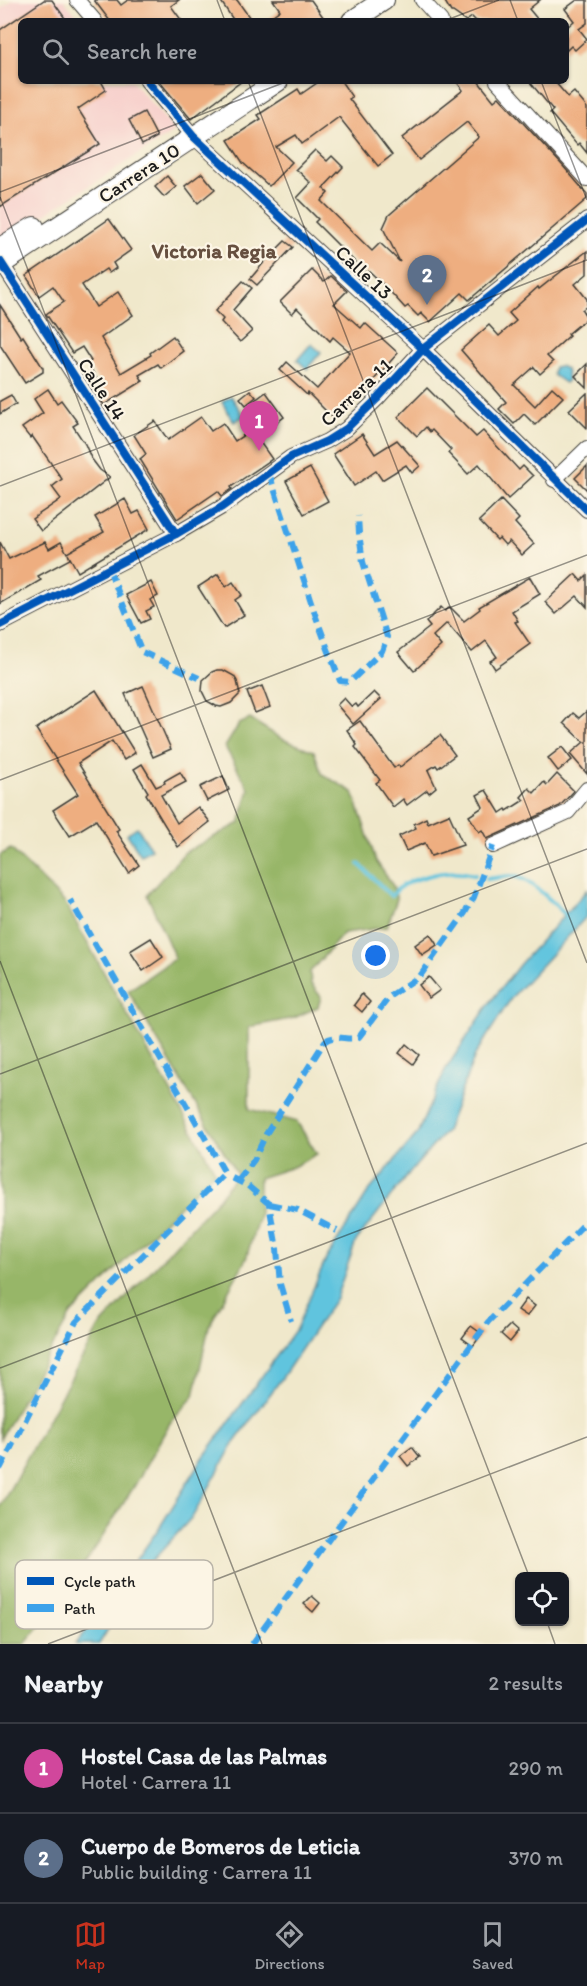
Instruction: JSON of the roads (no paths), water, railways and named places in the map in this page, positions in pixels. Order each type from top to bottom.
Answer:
[{"type":"main road","points":[[357,18],[384,0]]},
{"type":"main road","points":[[372,18],[399,0]]},
{"type":"main road","name":"Carrera 10","points":[[192,133],[257,84]]},
{"type":"main road","name":"Carrera 10","points":[[0,260],[192,133],[273,84]]},
{"type":"street","points":[[76,0],[92,18]]},
{"type":"street","points":[[422,0],[438,18]]},
{"type":"street","name":"Calle 13","points":[[150,84],[192,133],[423,350],[587,510]]},
{"type":"street","points":[[499,84],[587,179]]},
{"type":"street","name":"Carrera 11","points":[[0,625],[176,534],[222,507],[291,458],[346,429],[423,350],[587,220]]},
{"type":"street","name":"Calle 14","points":[[0,260],[176,534]]},
{"type":"street","points":[[554,480],[587,448]]},
{"type":"street","points":[[493,846],[568,812],[587,789]]},
{"type":"water","points":[[311,344],[321,352],[307,369],[297,360]]},
{"type":"water","points":[[560,366],[566,369],[568,380],[565,383],[553,375],[554,367]]},
{"type":"water","points":[[231,396],[244,416],[234,422],[222,402]]},
{"type":"water","points":[[137,827],[151,849],[141,855],[127,834]]},
{"type":"water","points":[[587,890],[587,916],[512,997],[475,1055],[446,1131],[405,1178],[356,1241],[336,1298],[282,1378],[234,1443],[193,1516],[153,1560],[137,1560],[203,1458],[296,1329],[326,1259],[369,1191],[417,1134],[445,1070],[491,1001],[520,964]]},
{"type":"water","points":[[88,1629],[108,1629],[99,1644],[75,1644]]},
{"type":"waterway","points":[[359,864],[391,896],[403,885],[431,875],[458,872],[475,875]]},
{"type":"waterway","points":[[486,879],[510,876],[525,880],[567,916]]},
{"type":"place","name":"Cuerpo de Bomeros de Leticia","points":[[427,305]]},
{"type":"place","name":"Hostel Casa de las Palmas","points":[[259,451]]},
{"type":"district","name":"Victoria Regia","points":[[214,250]]}]
